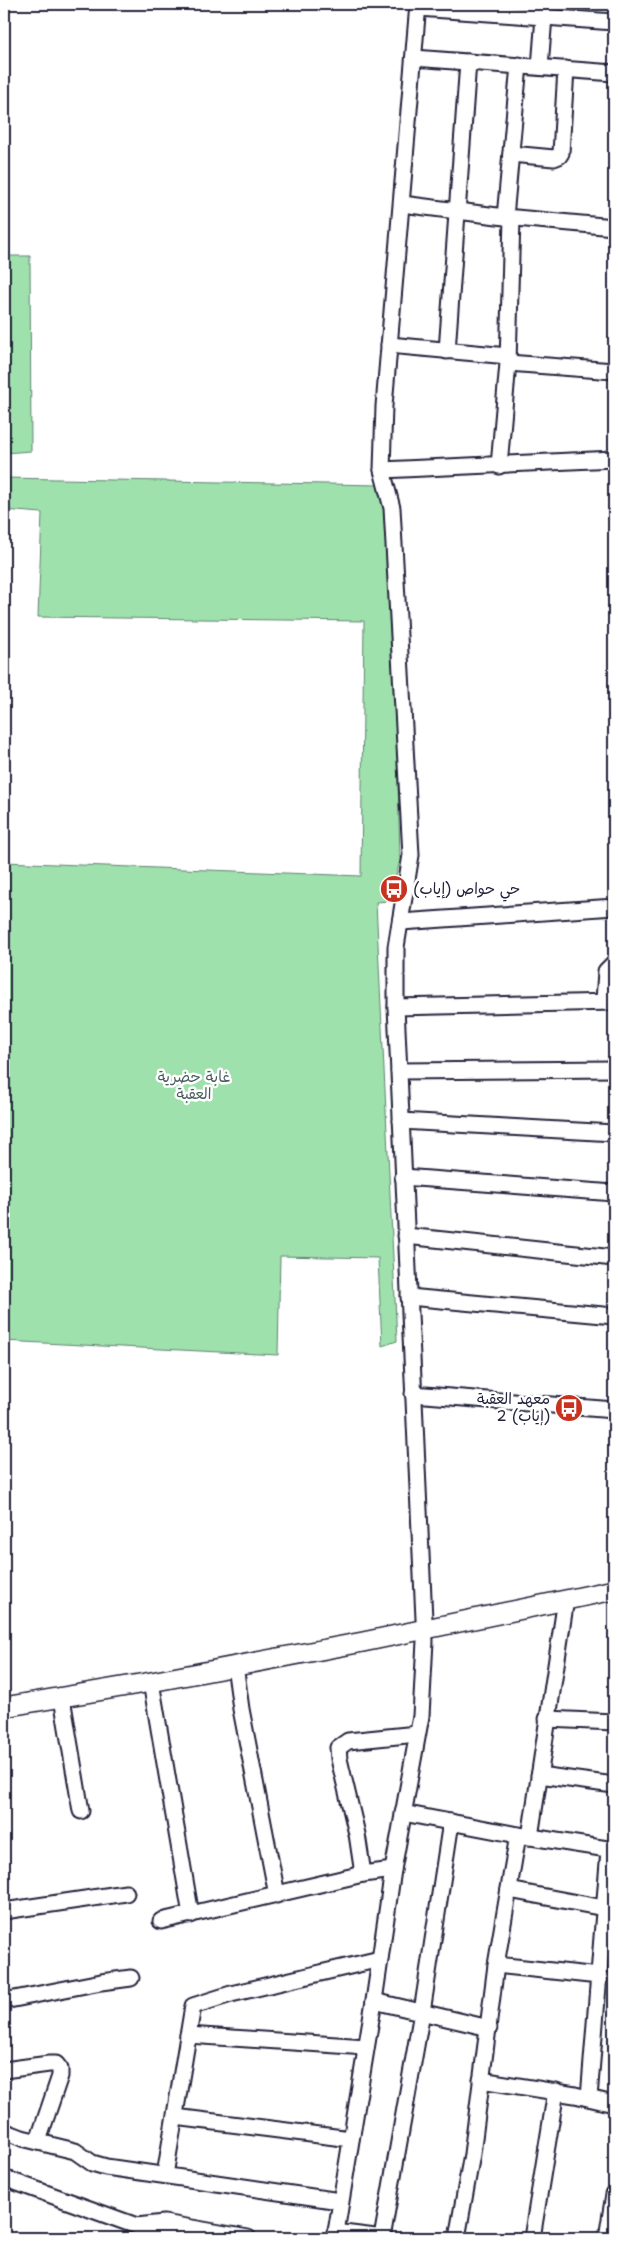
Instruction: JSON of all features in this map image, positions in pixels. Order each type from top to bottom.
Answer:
[{"type":"street","points":[[451,1822],[422,2012],[383,2238],[335,2235],[374,2001],[392,1870],[420,1716],[425,1629],[396,1007],[396,960],[400,922],[412,855],[392,508],[382,470],[389,345],[418,6],[545,11],[614,22]]},
{"type":"street","points":[[540,67],[545,11]]},
{"type":"street","points":[[414,58],[614,73]]},
{"type":"street","points":[[447,351],[468,62]]},
{"type":"street","points":[[499,466],[508,360],[510,154],[519,65]]},
{"type":"street","points":[[510,154],[554,158],[561,153],[566,69]]},
{"type":"street","points":[[402,204],[614,227]]},
{"type":"street","points":[[389,345],[614,371]]},
{"type":"street","points":[[382,470],[499,466],[614,459]]},
{"type":"street","points":[[400,922],[614,907]]},
{"type":"street","points":[[396,1007],[609,1001],[606,971],[614,962]]},
{"type":"street","points":[[398,1071],[614,1069]]},
{"type":"street","points":[[401,1122],[614,1134]]},
{"type":"street","points":[[404,1177],[614,1193]]},
{"type":"street","points":[[406,1236],[614,1258]]},
{"type":"street","points":[[409,1297],[614,1316]]},
{"type":"street","points":[[413,1394],[614,1410]]},
{"type":"street","points":[[4,1707],[235,1666],[614,1590]]},
{"type":"street","points":[[457,2238],[472,2154],[496,1965],[509,1890],[538,1775],[566,1599]]},
{"type":"street","points":[[235,1666],[241,1709],[277,1895]]},
{"type":"street","points":[[151,1682],[191,1915]]},
{"type":"street","points":[[62,1698],[81,1811]]},
{"type":"street","points":[[547,1719],[614,1722]]},
{"type":"street","points":[[363,1874],[357,1834],[338,1759],[338,1748],[348,1740],[417,1734]]},
{"type":"street","points":[[538,1775],[614,1785]]},
{"type":"street","points":[[403,1813],[524,1836],[612,1850],[604,1908],[589,2098]]},
{"type":"street","points":[[161,1921],[363,1874],[392,1870]]},
{"type":"street","points":[[509,1890],[604,1908]]},
{"type":"street","points":[[4,1912],[126,1893]]},
{"type":"street","points":[[165,2175],[193,2006],[198,2003],[380,1959]]},
{"type":"street","points":[[496,1965],[599,1976]]},
{"type":"street","points":[[4,2002],[101,1982],[131,1978]]},
{"type":"street","points":[[374,2001],[489,2028]]},
{"type":"street","points":[[188,2035],[366,2047]]},
{"type":"street","points":[[4,2070],[49,2064],[56,2064],[60,2069],[60,2076],[38,2141]]},
{"type":"street","points":[[481,2080],[556,2092],[614,2104]]},
{"type":"street","points":[[532,2238],[556,2092]]},
{"type":"street","points":[[175,2117],[351,2139]]},
{"type":"street","points":[[4,2131],[74,2150],[92,2163],[106,2167],[340,2201]]},
{"type":"street","points":[[4,2178],[170,2238]]},
{"type":"street","points":[[608,2238],[614,2194]]},
{"type":"street","points":[[137,2226],[146,2223],[164,2223],[248,2238]]},
{"type":"green space","points":[[4,256],[30,256],[31,451],[4,453]]},
{"type":"green space","name":"غابة حضرية العقبة","points":[[5,478],[380,485],[393,575],[400,861],[389,901],[376,902],[397,1341],[382,1346],[378,1258],[280,1256],[278,1355],[4,1341],[4,862],[361,876],[364,621],[38,617],[42,513],[4,510]]},
{"type":"place","name":"حي حواص (إياب)","points":[[394,889]]},
{"type":"place","name":"معهد العقبة 2 (إياب)","points":[[569,1408]]}]
